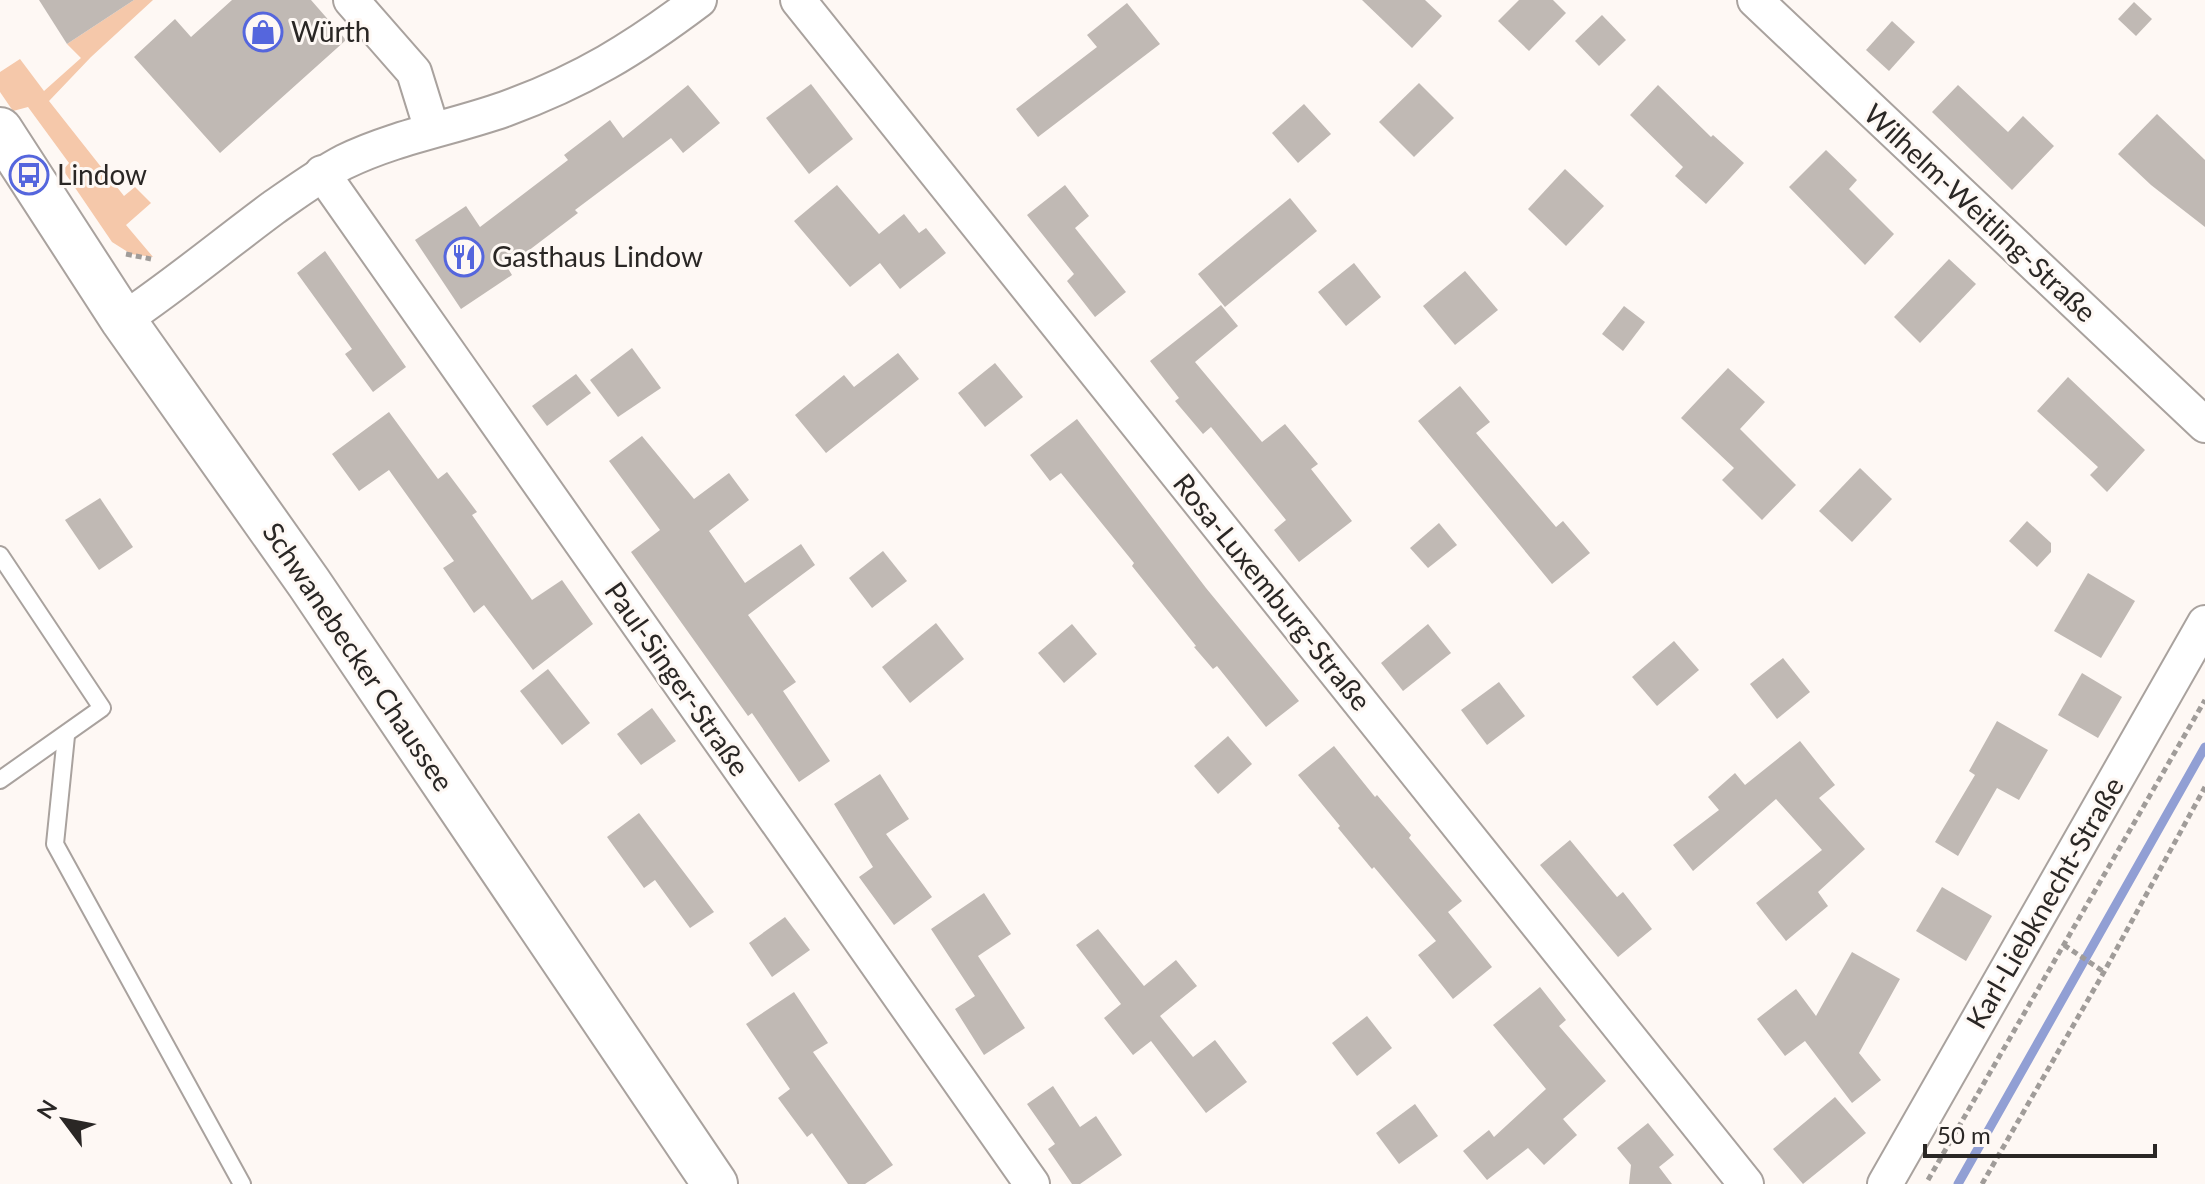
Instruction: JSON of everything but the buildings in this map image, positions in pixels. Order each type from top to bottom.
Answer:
[{"type":"main road","name":"Schwanebecker Chaussee","points":[[0,130],[123,320],[309,583],[715,1184]]},
{"type":"street","points":[[351,0],[414,72],[432,130]]},
{"type":"street","points":[[123,320],[322,173],[383,145],[553,91],[594,72],[644,41],[699,0]]},
{"type":"street","name":"Rosa-Luxemburg-Straße","points":[[798,0],[1746,1184]]},
{"type":"street","name":"Wilhelm-Weitling-Straße","points":[[1755,0],[2205,425]]},
{"type":"street","name":"Paul-Singer-Straße","points":[[322,173],[1032,1184]]},
{"type":"street","name":"Karl-Liebknecht-Straße","points":[[1885,1184],[2205,623]]},
{"type":"lane","points":[[0,555],[102,708],[0,780]]},
{"type":"lane","points":[[66,736],[55,844],[242,1184]]},
{"type":"path","points":[[1926,1184],[2205,700]]},
{"type":"path","points":[[1982,1184],[2104,972],[2205,787]]},
{"type":"path","points":[[2064,945],[2104,972]]},
{"type":"shaded area","points":[[134,0],[153,0],[49,101],[124,196],[135,187],[151,203],[126,225],[153,257],[131,254],[112,242],[63,170],[69,163],[28,107],[13,111],[0,92],[0,72],[20,59],[44,91],[81,58],[67,44]]},
{"type":"waterway","points":[[1958,1184],[2205,747]]},
{"type":"place","name":"Würth","points":[[263,32]]},
{"type":"place","name":"Lindow","points":[[29,175]]},
{"type":"place","name":"Gasthaus Lindow","points":[[464,257]]}]
